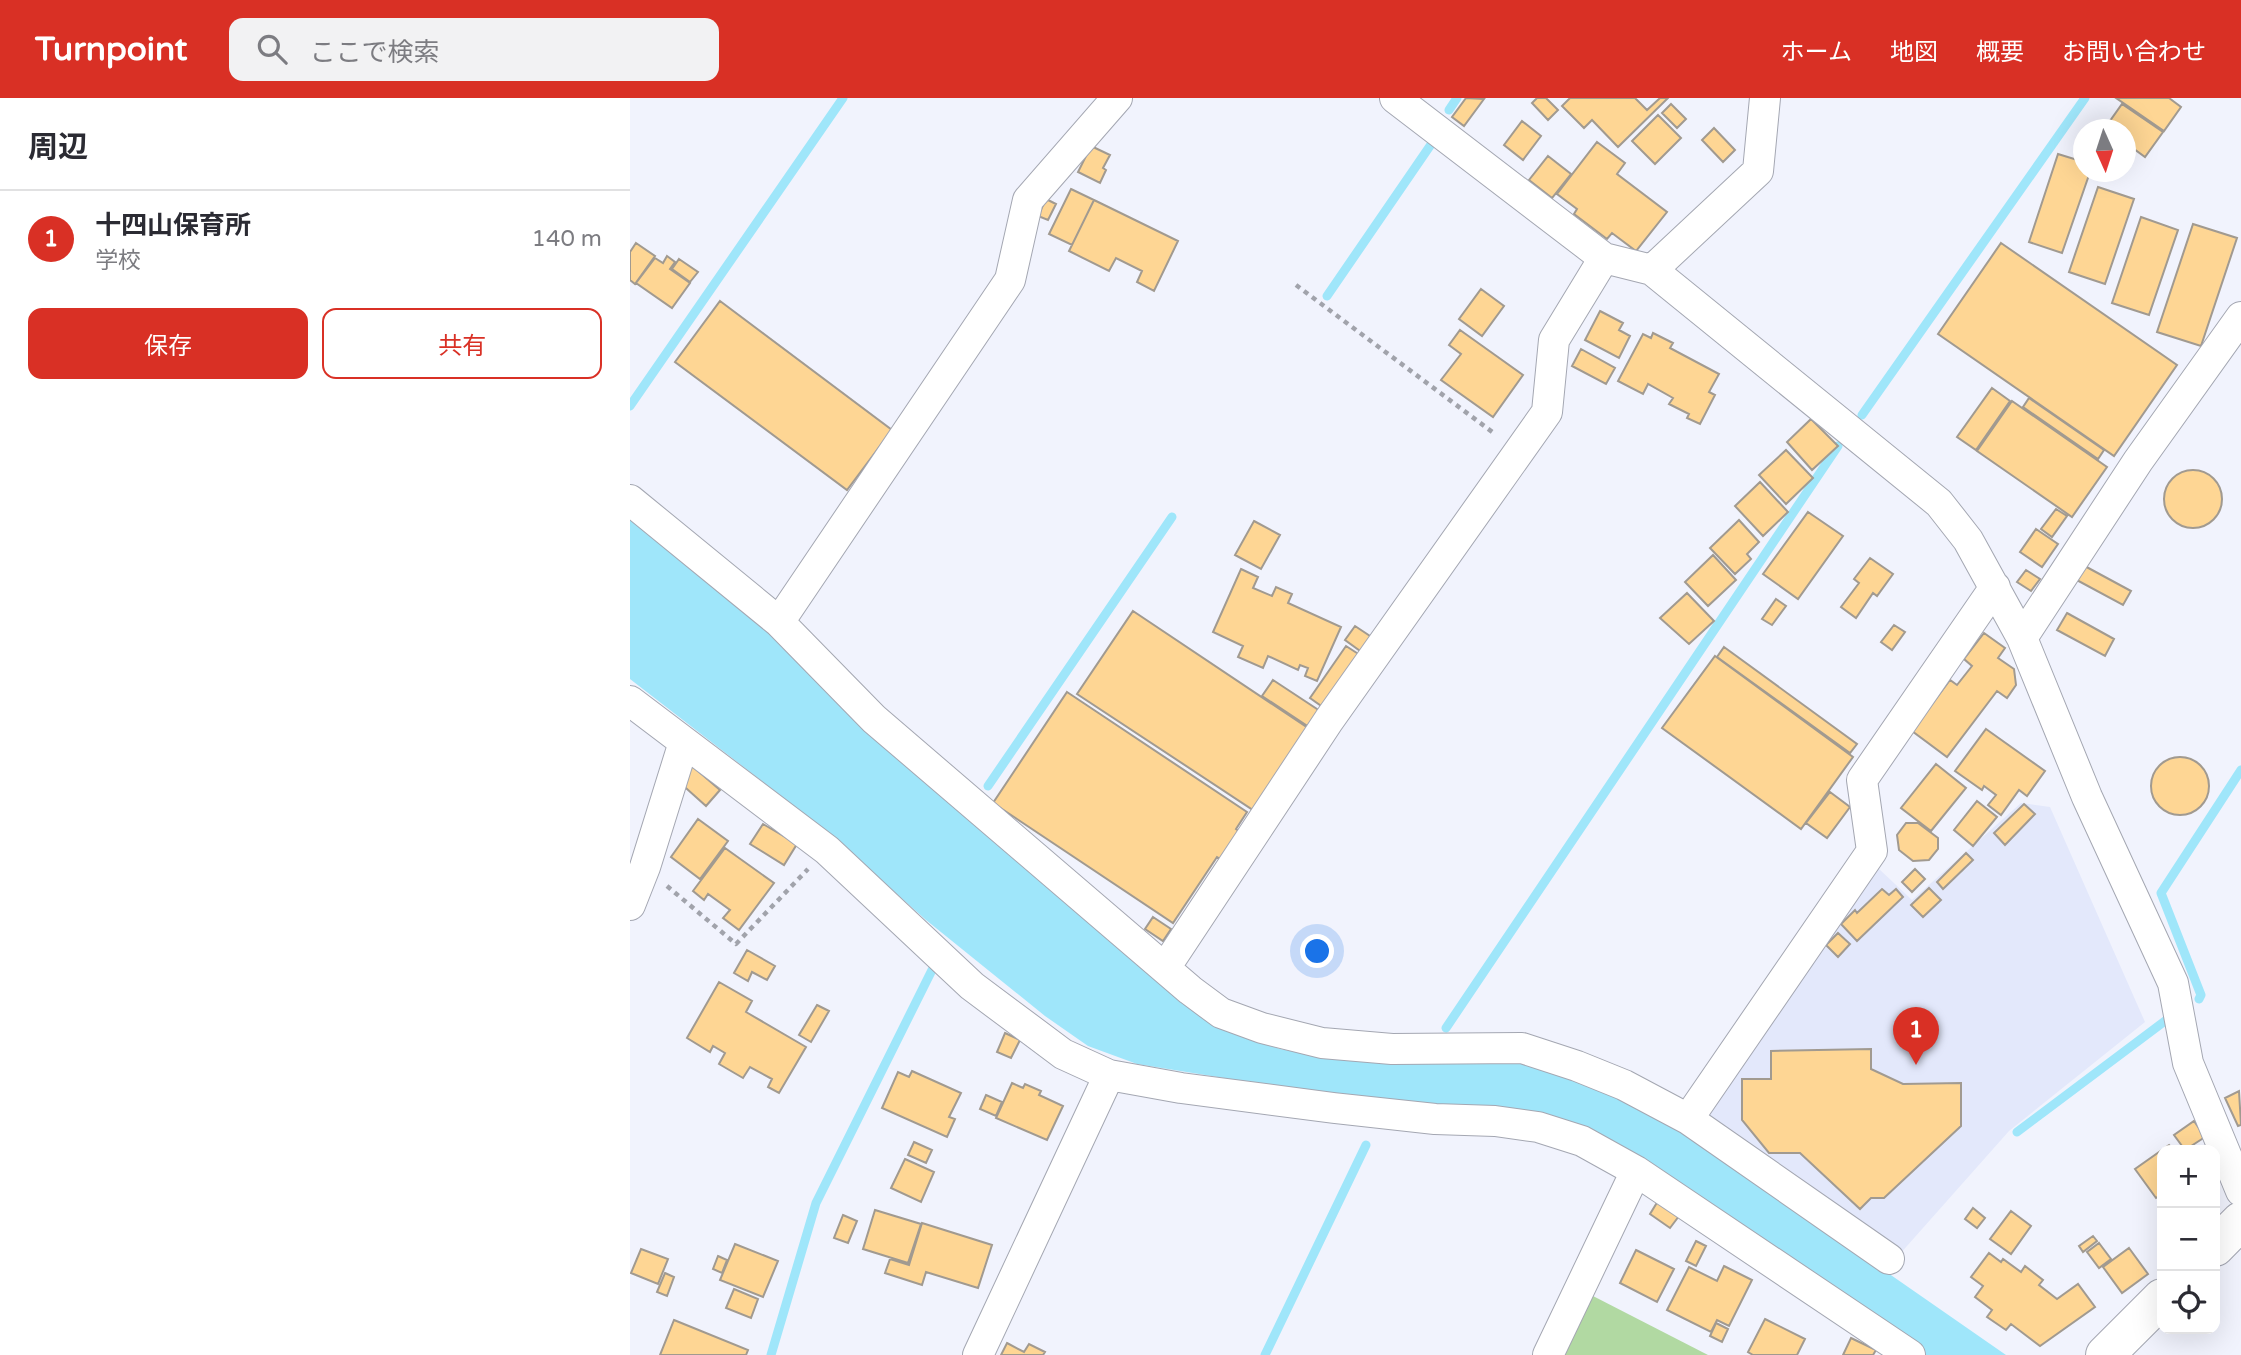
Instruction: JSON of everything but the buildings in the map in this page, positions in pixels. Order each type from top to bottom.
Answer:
[{"type":"street","points":[[779,622],[1010,280],[1028,200],[1117,98]]},
{"type":"street","points":[[1395,98],[1604,258],[1652,270],[1940,503],[1968,540],[2022,638],[2087,797],[2173,983],[2188,1063],[2241,1191]]},
{"type":"street","points":[[1652,270],[1758,171],[1765,98]]},
{"type":"street","points":[[1165,968],[1329,720],[1547,412],[1554,340],[1604,258]]},
{"type":"street","points":[[2022,638],[2138,461],[2241,317]]},
{"type":"street","points":[[630,500],[779,622],[874,719],[967,802],[1190,990],[1221,1013],[1262,1028],[1322,1043],[1392,1049],[1522,1048],[1624,1085],[1688,1119],[1889,1259]]},
{"type":"street","points":[[1688,1119],[1872,850],[1862,780],[1995,587]]},
{"type":"street","points":[[630,701],[827,850],[972,986],[1063,1054],[1109,1075],[1181,1088],[1435,1119],[1495,1121],[1538,1127],[1582,1142],[1636,1171],[1910,1355]]},
{"type":"street","points":[[630,905],[645,867],[684,743]]},
{"type":"street","points":[[978,1355],[1109,1075]]},
{"type":"street","points":[[1548,1355],[1636,1171]]},
{"type":"street","points":[[2220,1242],[2241,1221]]},
{"type":"street","points":[[2105,1355],[2157,1303]]},
{"type":"path","points":[[1296,285],[1518,452]]},
{"type":"path","points":[[645,867],[736,944],[827,850]]},
{"type":"shaded area","points":[[2021,803],[2050,807],[2145,1022],[2009,1131],[1899,1255],[1710,1124],[1709,1108],[1878,868],[1912,900]]},
{"type":"green space","points":[[1593,1296],[1708,1355],[1564,1355]]},
{"type":"water","points":[[630,519],[737,601],[1232,1031],[1280,1049],[1322,1057],[1532,1062],[1643,1108],[1708,1148],[2006,1355],[1925,1355],[1595,1136],[1436,1105],[1310,1092],[1137,1064],[1088,1046],[1045,1016],[926,920],[825,830],[630,679]]},
{"type":"waterway","points":[[630,406],[843,98]]},
{"type":"waterway","points":[[1449,110],[1457,98]]},
{"type":"waterway","points":[[1862,415],[2085,98]]},
{"type":"waterway","points":[[1327,296],[1432,143]]},
{"type":"waterway","points":[[1446,1028],[1838,446]]},
{"type":"waterway","points":[[988,786],[1172,517]]},
{"type":"waterway","points":[[2199,999],[2201,995],[2161,893],[2241,770]]},
{"type":"waterway","points":[[771,1355],[816,1203],[932,970]]},
{"type":"waterway","points":[[2017,1132],[2169,1018]]},
{"type":"waterway","points":[[1265,1355],[1366,1145]]},
{"type":"place","name":"十四山保育所","points":[[1916,1065]]}]
